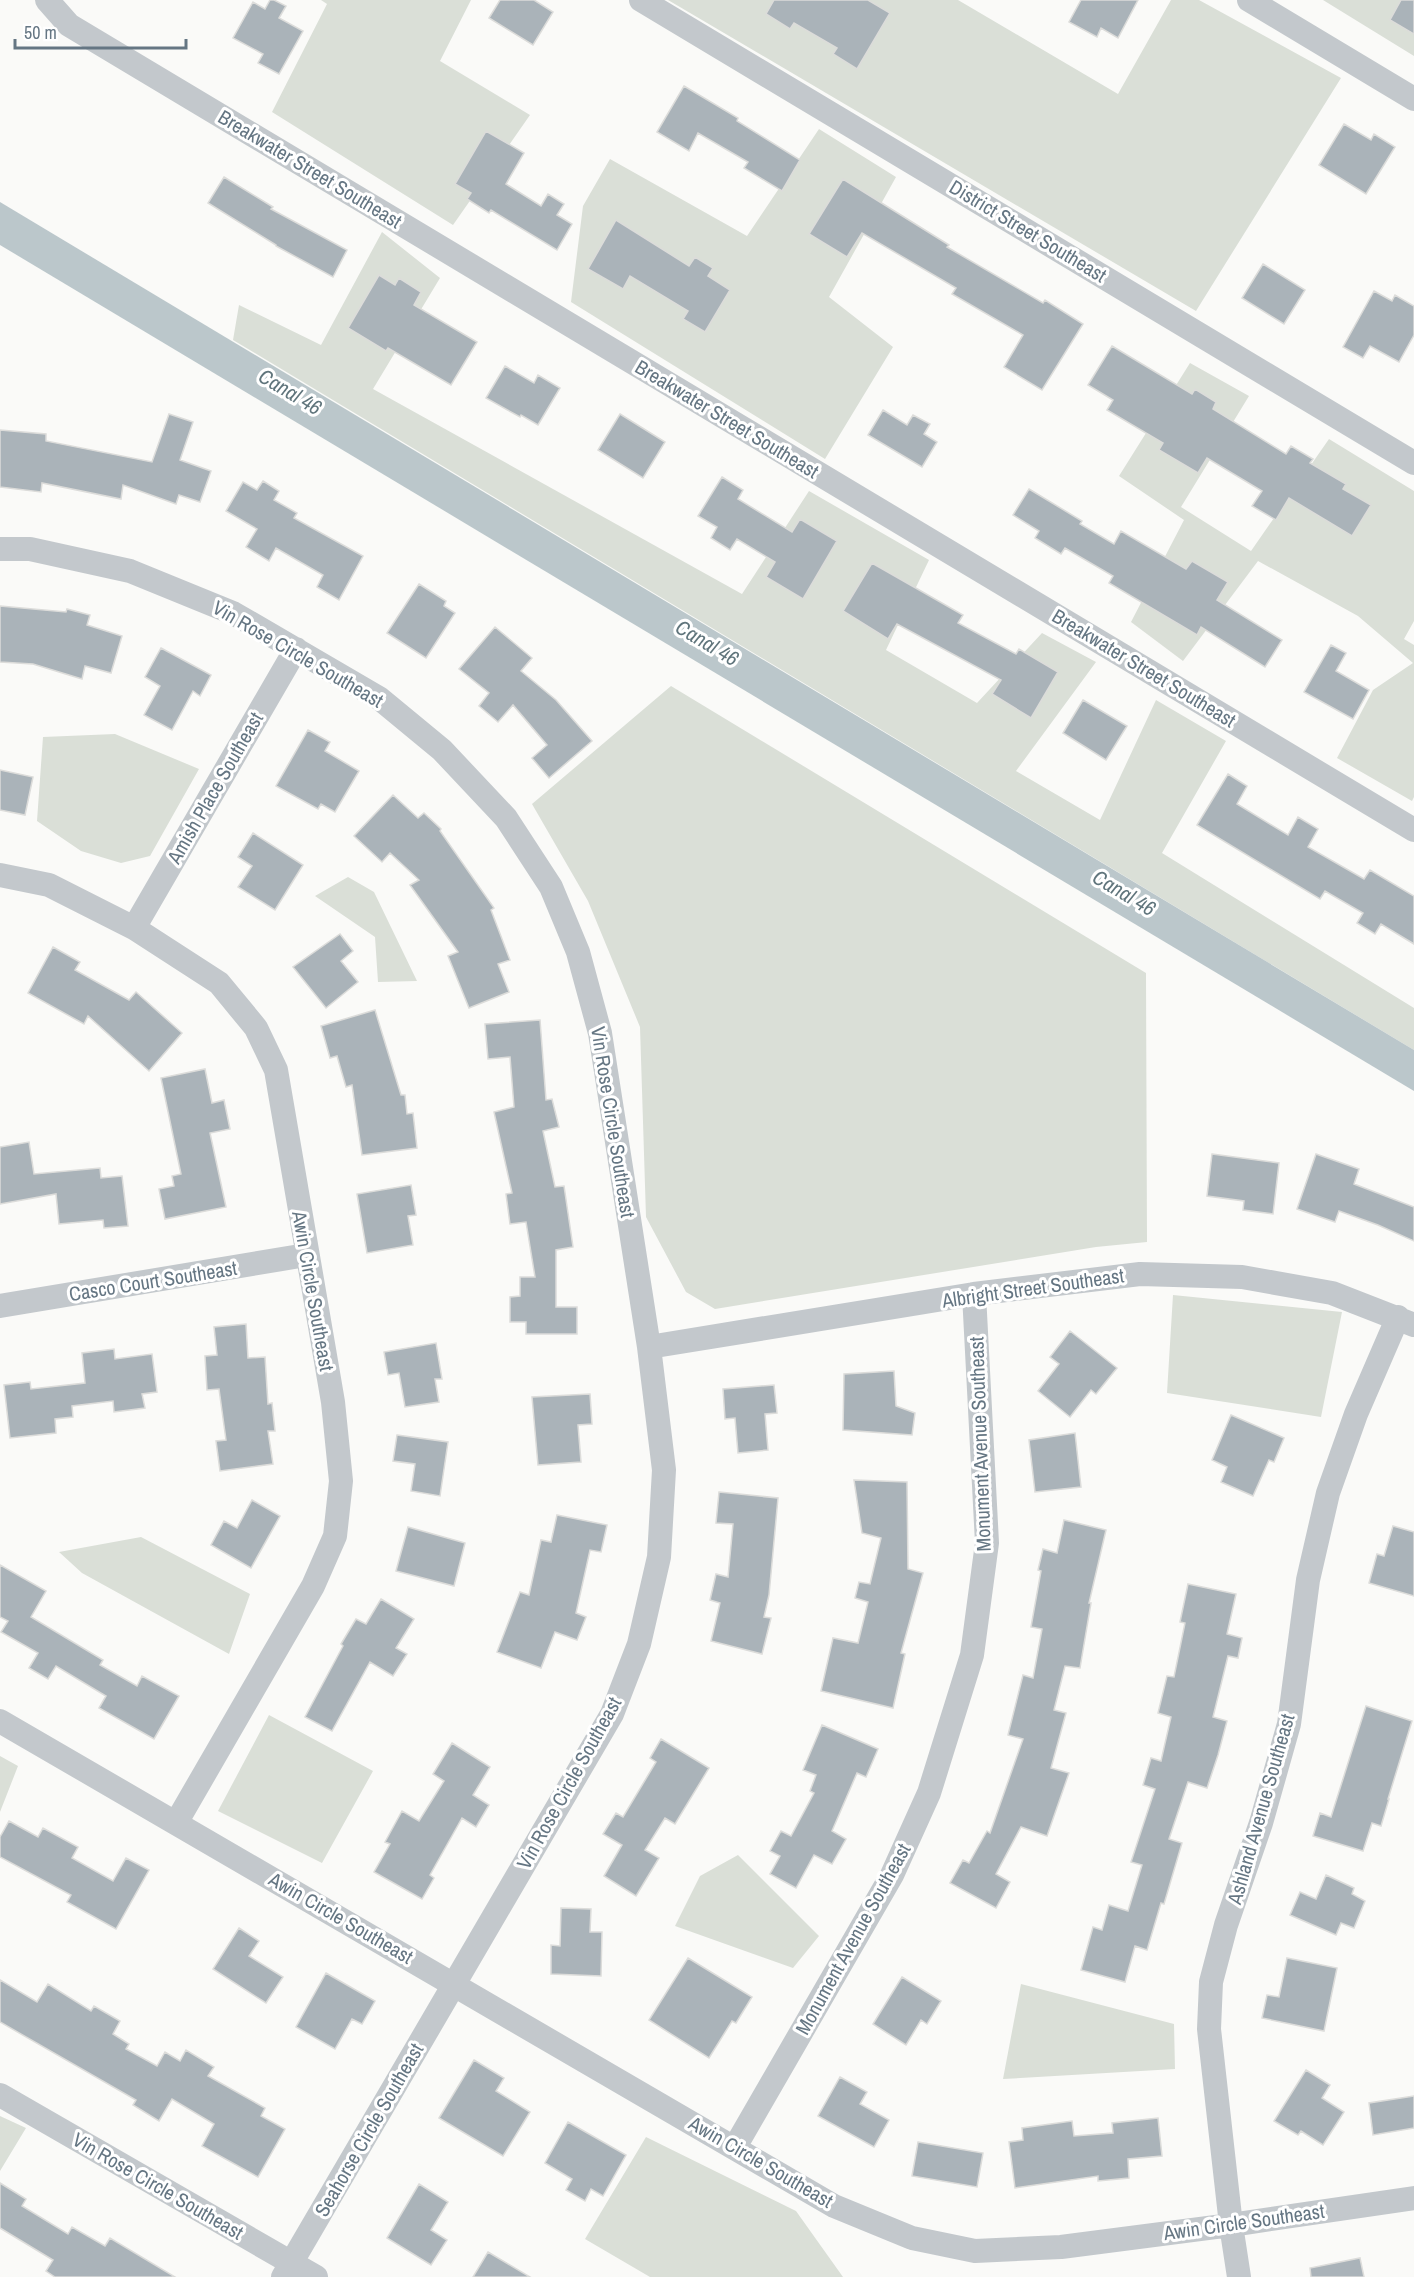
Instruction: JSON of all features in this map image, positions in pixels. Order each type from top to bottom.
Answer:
[{"type":"street","name":"Breakwater Street Southeast","points":[[46,0],[69,25],[1414,830]]},
{"type":"street","name":"District Street Southeast","points":[[641,0],[1414,463]]},
{"type":"street","points":[[1249,0],[1414,99]]},
{"type":"street","name":"Vin Rose Circle Southeast","points":[[0,549],[30,549],[130,570],[233,613],[379,698],[442,750],[506,818],[551,887],[578,952],[600,1033],[649,1347],[664,1470],[659,1557],[639,1644],[612,1714],[455,1983]]},
{"type":"street","name":"Amish Place Southeast","points":[[134,928],[296,649]]},
{"type":"street","name":"Awin Circle Southeast","points":[[0,875],[49,885],[134,928],[219,983],[256,1028],[276,1070],[333,1402],[341,1481],[334,1536],[313,1586],[176,1823]]},
{"type":"street","name":"Casco Court Southeast","points":[[0,1306],[306,1255]]},
{"type":"street","name":"Albright Street Southeast","points":[[649,1347],[975,1294],[1140,1274],[1242,1277],[1332,1293],[1406,1321]]},
{"type":"street","name":"Monument Avenue Southeast","points":[[735,2147],[892,1875],[929,1793],[972,1655],[987,1543],[975,1294]]},
{"type":"street","name":"Ashland Avenue Southeast","points":[[1239,2277],[1209,2029],[1211,1982],[1226,1925],[1261,1823],[1289,1724],[1308,1580],[1328,1493],[1356,1414],[1406,1321]]},
{"type":"street","name":"Awin Circle Southeast","points":[[0,1720],[455,1983],[834,2206],[912,2238],[975,2251],[1061,2247],[1414,2198]]},
{"type":"street","name":"Seahorse Circle Southeast","points":[[287,2270],[455,1983]]},
{"type":"street","name":"Vin Rose Circle Southeast","points":[[0,2095],[287,2270],[316,2277]]},
{"type":"shaded area","points":[[321,0],[471,0],[440,61],[530,115],[453,225],[272,112],[327,4]]},
{"type":"shaded area","points":[[668,0],[958,0],[1118,94],[1171,0],[1199,0],[1341,78],[1196,311]]},
{"type":"shaded area","points":[[1323,0],[1414,0],[1414,56]]},
{"type":"shaded area","points":[[819,129],[896,177],[829,297],[893,347],[825,459],[571,302],[583,206],[610,159],[747,236]]},
{"type":"shaded area","points":[[382,232],[440,278],[373,389],[742,594],[809,491],[929,560],[886,650],[977,703],[1042,633],[1096,662],[1016,771],[1100,820],[1156,700],[1226,741],[1162,853],[1414,1008],[1414,1050],[233,340],[239,305],[321,345]]},
{"type":"shaded area","points":[[1190,363],[1249,396],[1181,507],[1251,551],[1329,439],[1414,491],[1414,621],[1404,639],[1414,645],[1414,797],[1412,801],[1337,758],[1373,690],[1413,663],[1358,616],[1258,561],[1183,661],[1131,622],[1184,520],[1119,476]]},
{"type":"shaded area","points":[[671,686],[1146,973],[1147,1242],[1096,1247],[715,1309],[686,1292],[646,1217],[640,1027],[588,901],[532,804]]},
{"type":"shaded area","points":[[115,734],[199,769],[150,856],[121,863],[81,851],[37,821],[43,737]]},
{"type":"shaded area","points":[[348,877],[374,892],[417,981],[378,982],[375,937],[315,896]]},
{"type":"shaded area","points":[[1173,1295],[1342,1312],[1321,1417],[1167,1393]]},
{"type":"shaded area","points":[[141,1537],[250,1594],[229,1654],[82,1573],[59,1552]]},
{"type":"shaded area","points":[[269,1715],[373,1771],[322,1863],[218,1811]]},
{"type":"shaded area","points":[[0,1756],[18,1766],[0,1812]]},
{"type":"shaded area","points":[[738,1855],[819,1936],[793,1968],[675,1926],[700,1876]]},
{"type":"shaded area","points":[[1021,1984],[1174,2024],[1175,2069],[1003,2079]]},
{"type":"shaded area","points":[[0,2116],[26,2128],[0,2171]]},
{"type":"shaded area","points":[[646,2137],[796,2211],[843,2277],[650,2277],[585,2239]]},
{"type":"water","name":"Canal 46","points":[[0,202],[1414,1050],[1414,1091],[0,245]]},
{"type":"building","points":[[270,0],[286,6],[279,18],[303,31],[279,74],[258,63],[263,54],[233,38],[253,2],[265,9]]},
{"type":"building","points":[[500,0],[534,0],[553,12],[533,45],[489,18]]},
{"type":"building","points":[[774,0],[868,0],[890,13],[857,69],[833,54],[837,48],[794,23],[790,29],[766,14]]},
{"type":"building","points":[[1081,0],[1138,0],[1118,38],[1101,28],[1097,37],[1069,22]]},
{"type":"building","points":[[1401,0],[1414,0],[1414,34],[1390,20]]},
{"type":"building","points":[[684,86],[738,118],[737,121],[800,160],[782,191],[744,168],[748,162],[698,133],[689,151],[657,132]]},
{"type":"building","points":[[1344,124],[1371,140],[1374,134],[1395,147],[1366,194],[1319,165]]},
{"type":"building","points":[[486,131],[524,153],[506,184],[541,206],[548,194],[564,204],[557,215],[572,224],[557,250],[491,210],[489,213],[467,199],[471,193],[455,184]]},
{"type":"building","points":[[224,177],[273,207],[271,209],[347,250],[333,277],[276,246],[208,203]]},
{"type":"building","points":[[843,179],[949,245],[947,247],[1043,303],[1045,300],[1083,324],[1042,390],[1004,367],[1023,335],[952,294],[956,288],[862,233],[847,257],[809,234]]},
{"type":"building","points":[[616,220],[689,266],[695,257],[713,268],[708,276],[730,290],[705,332],[683,319],[688,311],[630,276],[623,289],[588,269]]},
{"type":"building","points":[[1263,264],[1305,290],[1284,324],[1242,298]]},
{"type":"building","points":[[379,275],[395,285],[399,278],[421,292],[414,305],[477,342],[451,385],[388,348],[386,351],[348,328]]},
{"type":"building","points":[[1374,291],[1392,301],[1395,295],[1414,306],[1414,335],[1399,362],[1370,346],[1363,358],[1343,347]]},
{"type":"building","points":[[1112,346],[1192,394],[1195,389],[1216,402],[1213,409],[1286,454],[1291,446],[1313,459],[1310,463],[1346,484],[1343,489],[1371,505],[1352,536],[1289,498],[1276,520],[1252,506],[1262,491],[1207,458],[1198,473],[1159,450],[1163,443],[1107,410],[1113,400],[1088,385]]},
{"type":"building","points":[[505,366],[534,383],[538,375],[560,388],[538,425],[486,398]]},
{"type":"building","points":[[883,410],[907,425],[913,415],[930,424],[924,434],[937,442],[922,467],[868,435]]},
{"type":"building","points":[[169,414],[193,422],[180,460],[211,471],[200,502],[179,495],[176,504],[123,485],[121,499],[42,483],[41,492],[0,487],[0,430],[46,434],[46,441],[152,462]]},
{"type":"building","points":[[620,414],[665,442],[643,478],[598,450]]},
{"type":"building","points":[[722,477],[743,490],[738,499],[792,532],[800,519],[837,541],[803,599],[766,577],[775,562],[737,539],[730,550],[711,538],[717,527],[698,516]]},
{"type":"building","points":[[263,481],[279,491],[274,500],[297,513],[294,518],[363,556],[339,600],[317,587],[323,575],[276,548],[269,561],[246,547],[257,529],[226,511],[243,482],[257,490]]},
{"type":"building","points":[[1029,489],[1082,521],[1080,524],[1114,544],[1121,531],[1186,569],[1192,561],[1228,582],[1217,600],[1282,640],[1265,667],[1201,627],[1197,635],[1109,583],[1113,576],[1065,548],[1061,554],[1035,538],[1039,531],[1013,515]]},
{"type":"building","points":[[872,563],[963,615],[958,623],[1016,654],[1019,649],[1058,672],[1031,718],[992,694],[1001,680],[897,624],[888,639],[843,611]]},
{"type":"building","points":[[419,584],[446,601],[444,606],[455,613],[426,658],[387,633]]},
{"type":"building","points":[[0,606],[66,612],[67,609],[90,615],[87,625],[122,636],[111,673],[85,666],[82,679],[33,664],[0,662]]},
{"type":"building","points":[[495,627],[532,658],[521,671],[556,700],[592,741],[549,778],[532,758],[547,745],[513,705],[498,722],[479,706],[489,693],[459,669]]},
{"type":"building","points":[[1331,645],[1346,653],[1336,671],[1369,690],[1353,719],[1304,692]]},
{"type":"building","points":[[161,648],[211,675],[200,696],[193,691],[172,730],[144,715],[160,686],[145,677]]},
{"type":"building","points":[[1083,700],[1127,726],[1106,760],[1063,733]]},
{"type":"building","points":[[308,730],[330,742],[325,751],[359,771],[335,812],[321,804],[318,809],[276,786]]},
{"type":"building","points":[[0,770],[33,777],[25,815],[0,810]]},
{"type":"building","points":[[1228,774],[1247,786],[1237,804],[1288,835],[1298,817],[1318,829],[1308,847],[1364,879],[1370,870],[1414,896],[1414,944],[1381,924],[1375,934],[1357,923],[1363,913],[1325,891],[1320,899],[1197,825]]},
{"type":"building","points":[[393,795],[418,818],[424,813],[441,829],[440,831],[494,908],[491,910],[510,960],[498,964],[509,992],[469,1008],[448,956],[458,952],[410,885],[419,880],[390,853],[382,862],[354,836]]},
{"type":"building","points":[[253,833],[303,865],[275,910],[238,887],[252,866],[238,857]]},
{"type":"building","points":[[340,934],[353,951],[341,961],[358,982],[326,1008],[293,967]]},
{"type":"building","points":[[53,947],[80,962],[75,970],[129,1000],[136,992],[182,1033],[149,1071],[88,1016],[84,1024],[28,993]]},
{"type":"building","points":[[375,1010],[401,1095],[405,1095],[407,1114],[413,1113],[417,1148],[362,1155],[352,1085],[346,1087],[337,1056],[330,1058],[321,1026]]},
{"type":"building","points":[[540,1020],[546,1100],[552,1099],[559,1127],[543,1131],[555,1187],[564,1186],[573,1247],[556,1250],[556,1307],[577,1307],[577,1334],[526,1334],[526,1322],[510,1322],[510,1297],[520,1296],[520,1277],[535,1277],[526,1222],[510,1224],[506,1194],[512,1193],[494,1112],[514,1107],[510,1057],[488,1059],[485,1024]]},
{"type":"building","points":[[205,1069],[212,1103],[224,1100],[230,1129],[210,1133],[226,1207],[165,1219],[159,1189],[174,1186],[172,1176],[181,1174],[161,1078]]},
{"type":"building","points":[[29,1142],[34,1174],[100,1168],[101,1178],[122,1176],[128,1226],[104,1228],[103,1220],[59,1224],[56,1194],[0,1204],[0,1147]]},
{"type":"building","points":[[1212,1154],[1279,1163],[1273,1214],[1243,1210],[1244,1201],[1207,1196]]},
{"type":"building","points":[[1316,1154],[1359,1169],[1354,1184],[1414,1207],[1414,1241],[1339,1211],[1335,1222],[1297,1209]]},
{"type":"building","points":[[411,1185],[416,1215],[408,1216],[413,1245],[367,1253],[357,1194]]},
{"type":"building","points":[[246,1324],[248,1358],[265,1357],[268,1404],[272,1403],[275,1431],[268,1431],[273,1464],[220,1471],[216,1441],[226,1440],[219,1389],[207,1390],[205,1356],[217,1355],[214,1327]]},
{"type":"building","points":[[1070,1331],[1117,1368],[1096,1394],[1091,1390],[1070,1417],[1038,1391],[1059,1364],[1050,1357]]},
{"type":"building","points":[[436,1343],[442,1379],[435,1379],[439,1402],[405,1407],[399,1373],[388,1375],[384,1352]]},
{"type":"building","points":[[114,1349],[115,1359],[152,1354],[157,1392],[142,1394],[145,1408],[114,1412],[113,1401],[72,1406],[73,1417],[55,1419],[56,1433],[10,1438],[4,1385],[30,1382],[31,1389],[85,1383],[82,1353]]},
{"type":"building","points":[[894,1371],[896,1406],[915,1413],[912,1435],[843,1430],[844,1374]]},
{"type":"building","points":[[774,1385],[777,1413],[765,1414],[768,1450],[738,1453],[735,1418],[725,1419],[723,1389]]},
{"type":"building","points":[[590,1394],[592,1424],[578,1425],[581,1462],[538,1465],[532,1397]]},
{"type":"building","points":[[1231,1415],[1284,1438],[1274,1462],[1269,1460],[1253,1496],[1221,1482],[1227,1467],[1212,1460]]},
{"type":"building","points":[[1075,1433],[1081,1487],[1035,1492],[1029,1440]]},
{"type":"building","points":[[397,1435],[448,1442],[440,1496],[411,1491],[415,1464],[393,1461]]},
{"type":"building","points":[[854,1480],[907,1482],[908,1569],[923,1573],[901,1653],[905,1654],[893,1708],[821,1691],[833,1638],[858,1643],[868,1602],[855,1598],[859,1582],[870,1584],[881,1538],[862,1533]]},
{"type":"building","points":[[719,1492],[778,1498],[769,1595],[764,1617],[771,1618],[762,1654],[711,1641],[720,1603],[710,1600],[716,1574],[728,1577],[733,1524],[716,1523]]},
{"type":"building","points":[[252,1500],[280,1516],[251,1568],[211,1545],[224,1521],[237,1528]]},
{"type":"building","points":[[557,1515],[607,1525],[601,1552],[590,1550],[576,1613],[586,1617],[577,1640],[555,1632],[541,1668],[497,1652],[520,1592],[529,1595],[541,1540],[551,1542]]},
{"type":"building","points":[[1064,1520],[1106,1530],[1089,1603],[1091,1603],[1080,1668],[1065,1666],[1054,1710],[1066,1713],[1051,1768],[1069,1773],[1047,1836],[1021,1827],[996,1874],[1010,1882],[996,1908],[950,1883],[963,1860],[969,1863],[987,1831],[990,1833],[1023,1739],[1008,1735],[1023,1675],[1033,1678],[1042,1629],[1031,1627],[1041,1571],[1038,1570],[1043,1549],[1057,1553]]},
{"type":"building","points":[[1393,1526],[1414,1532],[1414,1596],[1369,1583],[1377,1554],[1384,1556]]},
{"type":"building","points":[[408,1527],[465,1543],[454,1586],[396,1571]]},
{"type":"building","points":[[0,1565],[46,1591],[31,1617],[103,1660],[100,1665],[137,1686],[142,1676],[179,1696],[154,1739],[99,1708],[106,1696],[56,1666],[48,1679],[29,1668],[38,1653],[1,1632],[8,1621],[0,1617]]},
{"type":"building","points":[[1188,1584],[1236,1594],[1227,1634],[1242,1638],[1238,1658],[1228,1656],[1213,1717],[1227,1721],[1207,1788],[1188,1782],[1169,1839],[1182,1843],[1164,1904],[1161,1903],[1147,1950],[1135,1946],[1125,1982],[1081,1970],[1093,1927],[1102,1930],[1109,1905],[1128,1911],[1142,1865],[1131,1862],[1155,1789],[1143,1785],[1151,1758],[1161,1761],[1171,1717],[1158,1713],[1167,1676],[1174,1677],[1185,1623],[1180,1622]]},
{"type":"building","points":[[381,1599],[414,1619],[396,1648],[407,1654],[393,1676],[370,1662],[332,1731],[305,1717],[356,1619],[366,1624]]},
{"type":"building","points":[[1366,1706],[1412,1721],[1381,1826],[1372,1823],[1363,1851],[1313,1836],[1320,1813],[1331,1817]]},
{"type":"building","points":[[822,1725],[878,1749],[866,1777],[857,1773],[832,1831],[846,1839],[832,1864],[814,1855],[796,1888],[770,1874],[780,1856],[770,1851],[781,1831],[791,1836],[814,1793],[810,1791],[816,1775],[803,1770]]},
{"type":"building","points":[[661,1739],[709,1768],[675,1824],[665,1818],[645,1850],[659,1858],[636,1896],[604,1876],[622,1845],[603,1834],[616,1813],[623,1817],[656,1762],[650,1758]]},
{"type":"building","points":[[452,1743],[490,1767],[473,1795],[489,1805],[476,1827],[462,1818],[430,1875],[434,1878],[422,1899],[374,1872],[390,1844],[385,1842],[402,1811],[419,1821],[444,1781],[433,1774]]},
{"type":"building","points":[[9,1821],[38,1837],[43,1828],[78,1847],[72,1858],[113,1881],[126,1858],[149,1870],[116,1929],[67,1902],[71,1895],[0,1857],[0,1837]]},
{"type":"building","points":[[1326,1875],[1354,1888],[1352,1894],[1365,1901],[1354,1928],[1341,1923],[1336,1935],[1290,1915],[1300,1892],[1316,1899]]},
{"type":"building","points":[[561,1908],[591,1909],[590,1932],[602,1932],[601,1976],[551,1974],[551,1945],[560,1946]]},
{"type":"building","points":[[239,1928],[259,1941],[249,1956],[283,1977],[266,2003],[213,1969]]},
{"type":"building","points":[[688,1958],[752,1997],[736,2023],[732,2021],[709,2058],[649,2020]]},
{"type":"building","points":[[1287,1958],[1337,1968],[1324,2031],[1262,2018],[1267,1995],[1279,1997]]},
{"type":"building","points":[[326,1973],[375,2001],[362,2024],[352,2019],[335,2049],[296,2027]]},
{"type":"building","points":[[902,1977],[941,2001],[927,2024],[921,2020],[906,2045],[873,2024]]},
{"type":"building","points":[[0,1980],[37,2002],[48,1984],[91,2011],[94,2006],[120,2021],[113,2034],[129,2044],[126,2049],[157,2066],[165,2052],[180,2061],[186,2050],[214,2067],[208,2076],[265,2108],[261,2116],[285,2129],[258,2177],[202,2146],[214,2124],[172,2099],[159,2121],[133,2105],[136,2100],[0,2022]]},
{"type":"building","points":[[474,2060],[504,2078],[496,2091],[530,2112],[503,2156],[439,2118]]},
{"type":"building","points":[[1306,2070],[1330,2085],[1322,2098],[1344,2112],[1323,2145],[1301,2131],[1298,2135],[1274,2121]]},
{"type":"building","points":[[840,2077],[867,2092],[860,2104],[889,2120],[874,2147],[818,2116]]},
{"type":"building","points":[[1414,2096],[1414,2128],[1373,2135],[1369,2103]]},
{"type":"building","points":[[1158,2118],[1162,2156],[1128,2159],[1129,2178],[1098,2181],[1098,2176],[1015,2188],[1009,2142],[1023,2140],[1022,2128],[1072,2121],[1074,2136],[1113,2133],[1112,2123]]},
{"type":"building","points":[[568,2122],[626,2155],[603,2196],[591,2189],[585,2201],[566,2190],[572,2179],[545,2163]]},
{"type":"building","points":[[918,2142],[983,2153],[977,2187],[912,2176]]},
{"type":"building","points":[[0,2183],[26,2199],[22,2206],[68,2234],[72,2227],[105,2246],[110,2238],[175,2277],[55,2277],[46,2271],[53,2260],[0,2228]]},
{"type":"building","points":[[419,2184],[448,2202],[431,2230],[447,2240],[431,2265],[387,2238]]},
{"type":"building","points":[[488,2252],[530,2277],[473,2277]]},
{"type":"building","points":[[1360,2258],[1364,2277],[1311,2277],[1310,2268]]}]
